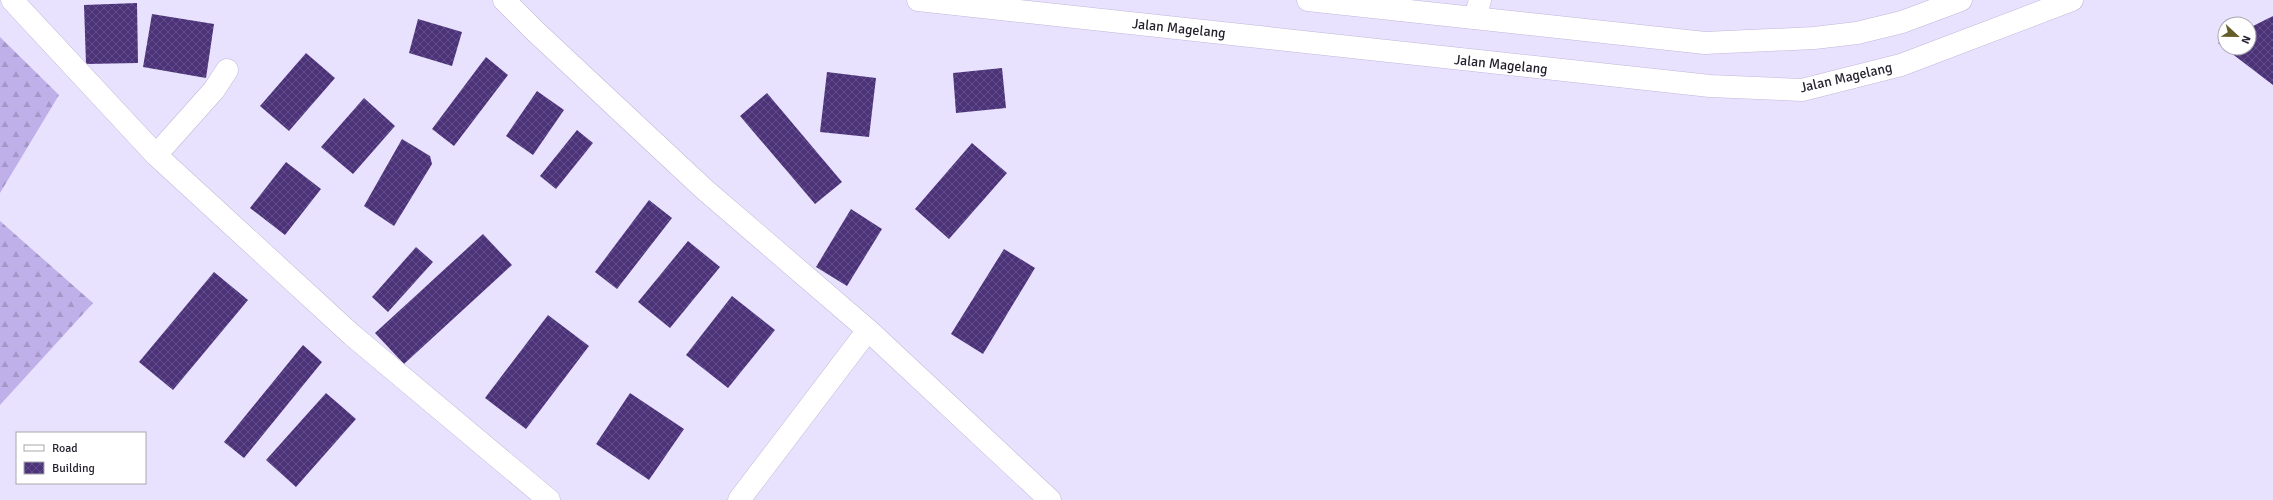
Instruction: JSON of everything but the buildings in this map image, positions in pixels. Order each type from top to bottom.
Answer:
[{"type":"main road","points":[[12,0],[156,155],[352,335],[549,500]]},
{"type":"main road","points":[[504,0],[535,31],[704,189],[868,330],[1050,500]]},
{"type":"main road","name":"Jalan Magelang","points":[[918,0],[1702,86],[1802,90],[1901,65],[2072,0]]},
{"type":"main road","points":[[1308,0],[1477,9],[1705,43],[1814,38],[1857,33],[1902,22],[1961,0]]},
{"type":"main road","points":[[156,155],[214,90],[227,70]]},
{"type":"main road","points":[[739,500],[868,330]]},
{"type":"green space","points":[[0,37],[59,95],[0,193]]},
{"type":"green space","points":[[0,221],[93,303],[0,405]]}]
